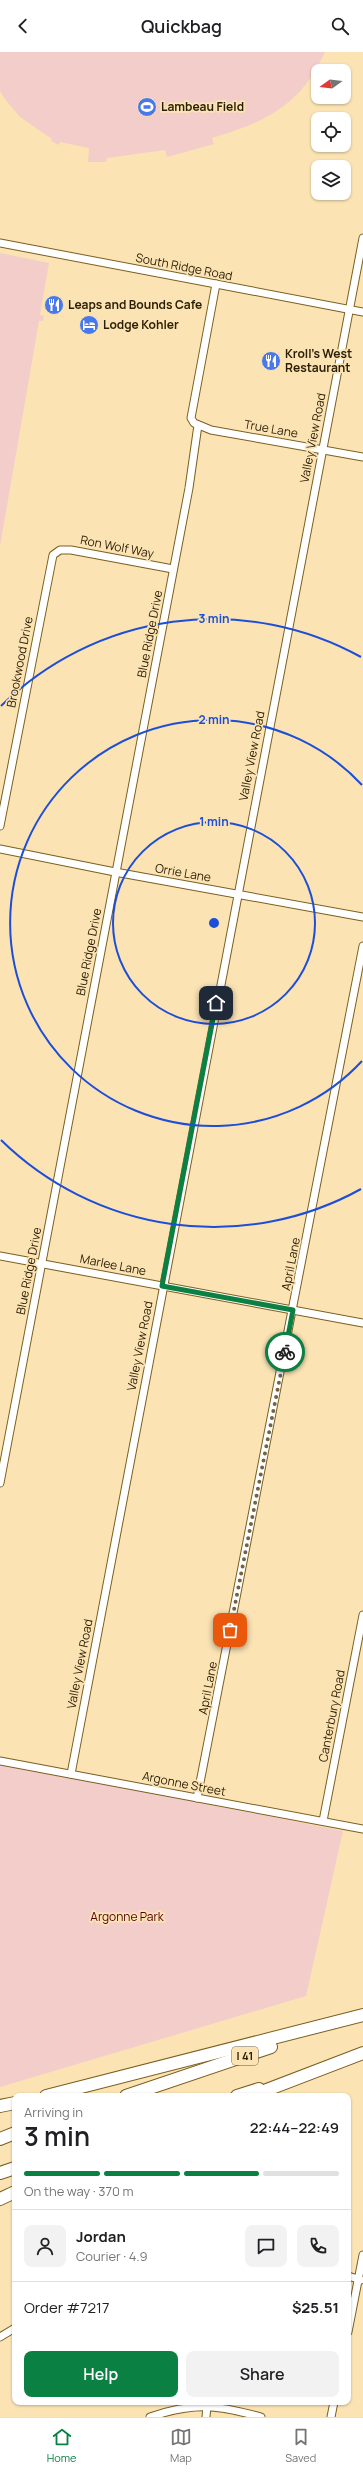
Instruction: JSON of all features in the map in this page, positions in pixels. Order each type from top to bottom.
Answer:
[{"type":"highway","points":[[58,2093],[363,2016]]},
{"type":"highway","name":"I 41","points":[[135,2093],[363,2016]]},
{"type":"highway","points":[[246,2093],[363,2053]]},
{"type":"highway","points":[[258,2093],[310,2072]]},
{"type":"highway","points":[[0,2106],[12,2104]]},
{"type":"highway","points":[[0,2138],[12,2135]]},
{"type":"highway","points":[[0,2173],[12,2169]]},
{"type":"highway","points":[[0,2199],[12,2193]]},
{"type":"street","name":"Valley View Road","points":[[70,1774],[363,238]]},
{"type":"street","name":"South Ridge Road","points":[[0,243],[363,312]]},
{"type":"street","points":[[198,425],[194,423],[191,418],[216,284]]},
{"type":"street","name":"True Lane","points":[[198,425],[211,430],[363,457]]},
{"type":"street","name":"Blue Ridge Drive","points":[[0,1483],[173,569],[198,425]]},
{"type":"street","name":"Ron Wolf Way","points":[[57,551],[74,550],[173,569]]},
{"type":"street","name":"Brookwood Drive","points":[[0,826],[50,562],[57,551]]},
{"type":"street","name":"Orrie Lane","points":[[0,849],[115,872],[363,917]]},
{"type":"street","name":"April Lane","points":[[198,1798],[363,946]]},
{"type":"street","name":"Marlee Lane","points":[[0,1256],[363,1323]]},
{"type":"street","name":"Canterbury Road","points":[[323,1821],[363,1615]]},
{"type":"street","name":"Argonne Street","points":[[0,1761],[363,1829]]},
{"type":"street","points":[[351,2320],[361,2279],[363,2255]]},
{"type":"street","points":[[351,2277],[361,2279]]},
{"type":"street","points":[[0,2337],[12,2330]]},
{"type":"street","points":[[331,2417],[333,2405]]},
{"type":"street","points":[[150,2417],[174,2409],[207,2406],[262,2417]]},
{"type":"street","points":[[206,2417],[207,2406]]},
{"type":"green space","name":"Lambeau Field","points":[[0,52],[325,52],[318,64],[311,64],[311,76],[305,86],[280,109],[249,125],[212,138],[214,144],[167,157],[165,150],[107,158],[106,162],[88,162],[89,148],[60,142],[59,145],[51,141],[52,139],[20,117],[0,91]]},
{"type":"green space","points":[[0,253],[49,263],[40,315],[44,316],[43,321],[39,321],[0,546]]},
{"type":"green space","name":"Argonne Park","points":[[0,1763],[343,1831],[306,1996],[0,2087]]},
{"type":"way so far","points":[[230,1630],[285,1352]]},
{"type":"place","name":"Lambeau Field","points":[[147,107]]},
{"type":"place","name":"Leaps and Bounds Cafe","points":[[54,305]]},
{"type":"place","name":"Lodge Kohler","points":[[89,325]]},
{"type":"place","name":"Kroll's West Restaurant","points":[[271,361]]},
{"type":"route","points":[[216,1003],[162,1286],[293,1310],[285,1352]]}]
